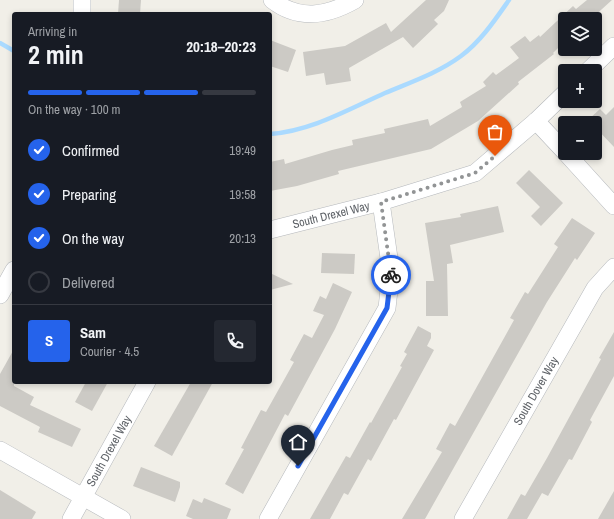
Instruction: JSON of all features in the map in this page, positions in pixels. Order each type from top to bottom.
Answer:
[{"type":"street","points":[[82,0],[82,12]]},
{"type":"street","points":[[272,0],[291,11],[314,14],[328,12],[348,4]]},
{"type":"street","points":[[595,64],[614,46]]},
{"type":"street","name":"South Drexel Way","points":[[272,229],[381,202],[475,173],[558,100]]},
{"type":"street","points":[[536,120],[558,145]]},
{"type":"street","points":[[571,160],[614,206]]},
{"type":"street","points":[[268,519],[387,308],[391,272],[381,202]]},
{"type":"street","name":"South Dover Way","points":[[463,519],[595,288],[614,267]]},
{"type":"street","points":[[0,295],[12,274]]},
{"type":"street","name":"South Drexel Way","points":[[71,519],[147,384]]},
{"type":"street","points":[[0,450],[122,519]]},
{"type":"building","points":[[119,0],[141,0],[140,12],[118,12]]},
{"type":"building","points":[[426,0],[449,0],[444,11],[434,20],[438,24],[413,48],[403,37],[349,68],[351,81],[326,85],[324,73],[306,76],[303,52],[345,46],[386,23],[391,32]]},
{"type":"building","points":[[587,0],[612,0],[599,12],[567,12],[573,6],[576,9]]},
{"type":"building","points":[[558,20],[558,48],[553,53],[554,54],[518,82],[519,84],[478,121],[431,149],[338,171],[339,174],[297,186],[272,191],[272,162],[284,159],[285,164],[353,145],[352,140],[385,133],[384,129],[428,119],[430,126],[462,107],[460,102],[486,86],[483,82],[493,72],[496,75],[519,58],[510,47],[525,36],[530,42],[539,35],[540,37]]},
{"type":"building","points":[[272,41],[296,50],[288,72],[272,67]]},
{"type":"building","points":[[614,107],[614,147],[602,134],[602,116],[592,116],[600,109],[606,115]]},
{"type":"building","points":[[529,170],[563,203],[541,226],[531,216],[540,207],[516,183]]},
{"type":"building","points":[[498,206],[504,232],[450,245],[453,263],[447,264],[448,316],[426,316],[426,281],[434,281],[425,223],[461,217],[460,214]]},
{"type":"building","points":[[572,218],[595,233],[577,260],[575,258],[547,302],[425,519],[402,519],[442,452],[436,449],[450,423],[455,426],[514,320],[510,318],[525,292],[528,294],[558,247],[554,244]]},
{"type":"building","points":[[322,253],[355,254],[354,274],[321,273]]},
{"type":"building","points":[[272,274],[293,284],[272,289]]},
{"type":"building","points":[[333,283],[352,292],[335,329],[288,416],[285,414],[243,494],[225,484],[244,449],[241,448],[261,410],[266,412],[294,362],[290,360],[304,334],[312,338],[324,315],[313,311],[320,296],[326,299]]},
{"type":"building","points":[[418,326],[431,333],[431,338],[427,346],[434,350],[396,420],[394,419],[371,461],[368,459],[348,495],[344,493],[330,519],[310,519],[346,456],[350,458],[370,422],[371,423],[402,367],[400,366],[407,354],[404,352]]},
{"type":"building","points":[[614,332],[614,376],[590,420],[592,422],[572,460],[569,459],[548,496],[542,493],[527,519],[507,519],[521,494],[525,496],[547,458]]},
{"type":"building","points":[[12,353],[12,384],[34,397],[30,405],[81,429],[72,447],[38,432],[40,427],[0,406],[0,374]]},
{"type":"building","points":[[85,384],[107,384],[92,411],[75,402]]},
{"type":"building","points":[[190,384],[212,384],[172,456],[154,446]]},
{"type":"building","points":[[141,467],[180,482],[180,487],[175,502],[133,486]]},
{"type":"building","points":[[0,490],[36,512],[32,519],[0,519]]},
{"type":"building","points":[[614,491],[614,519],[598,519]]},
{"type":"building","points":[[204,498],[231,509],[227,519],[193,519],[186,516],[193,499],[202,503]]},
{"type":"waterway","points":[[272,134],[300,129],[329,119],[424,77],[452,62],[475,44],[509,0]]},
{"type":"waterway","points":[[0,43],[12,50]]},
{"type":"way so far","points":[[391,275],[381,202],[475,173],[495,156]]},
{"type":"route","points":[[298,466],[387,308],[391,275]]}]
